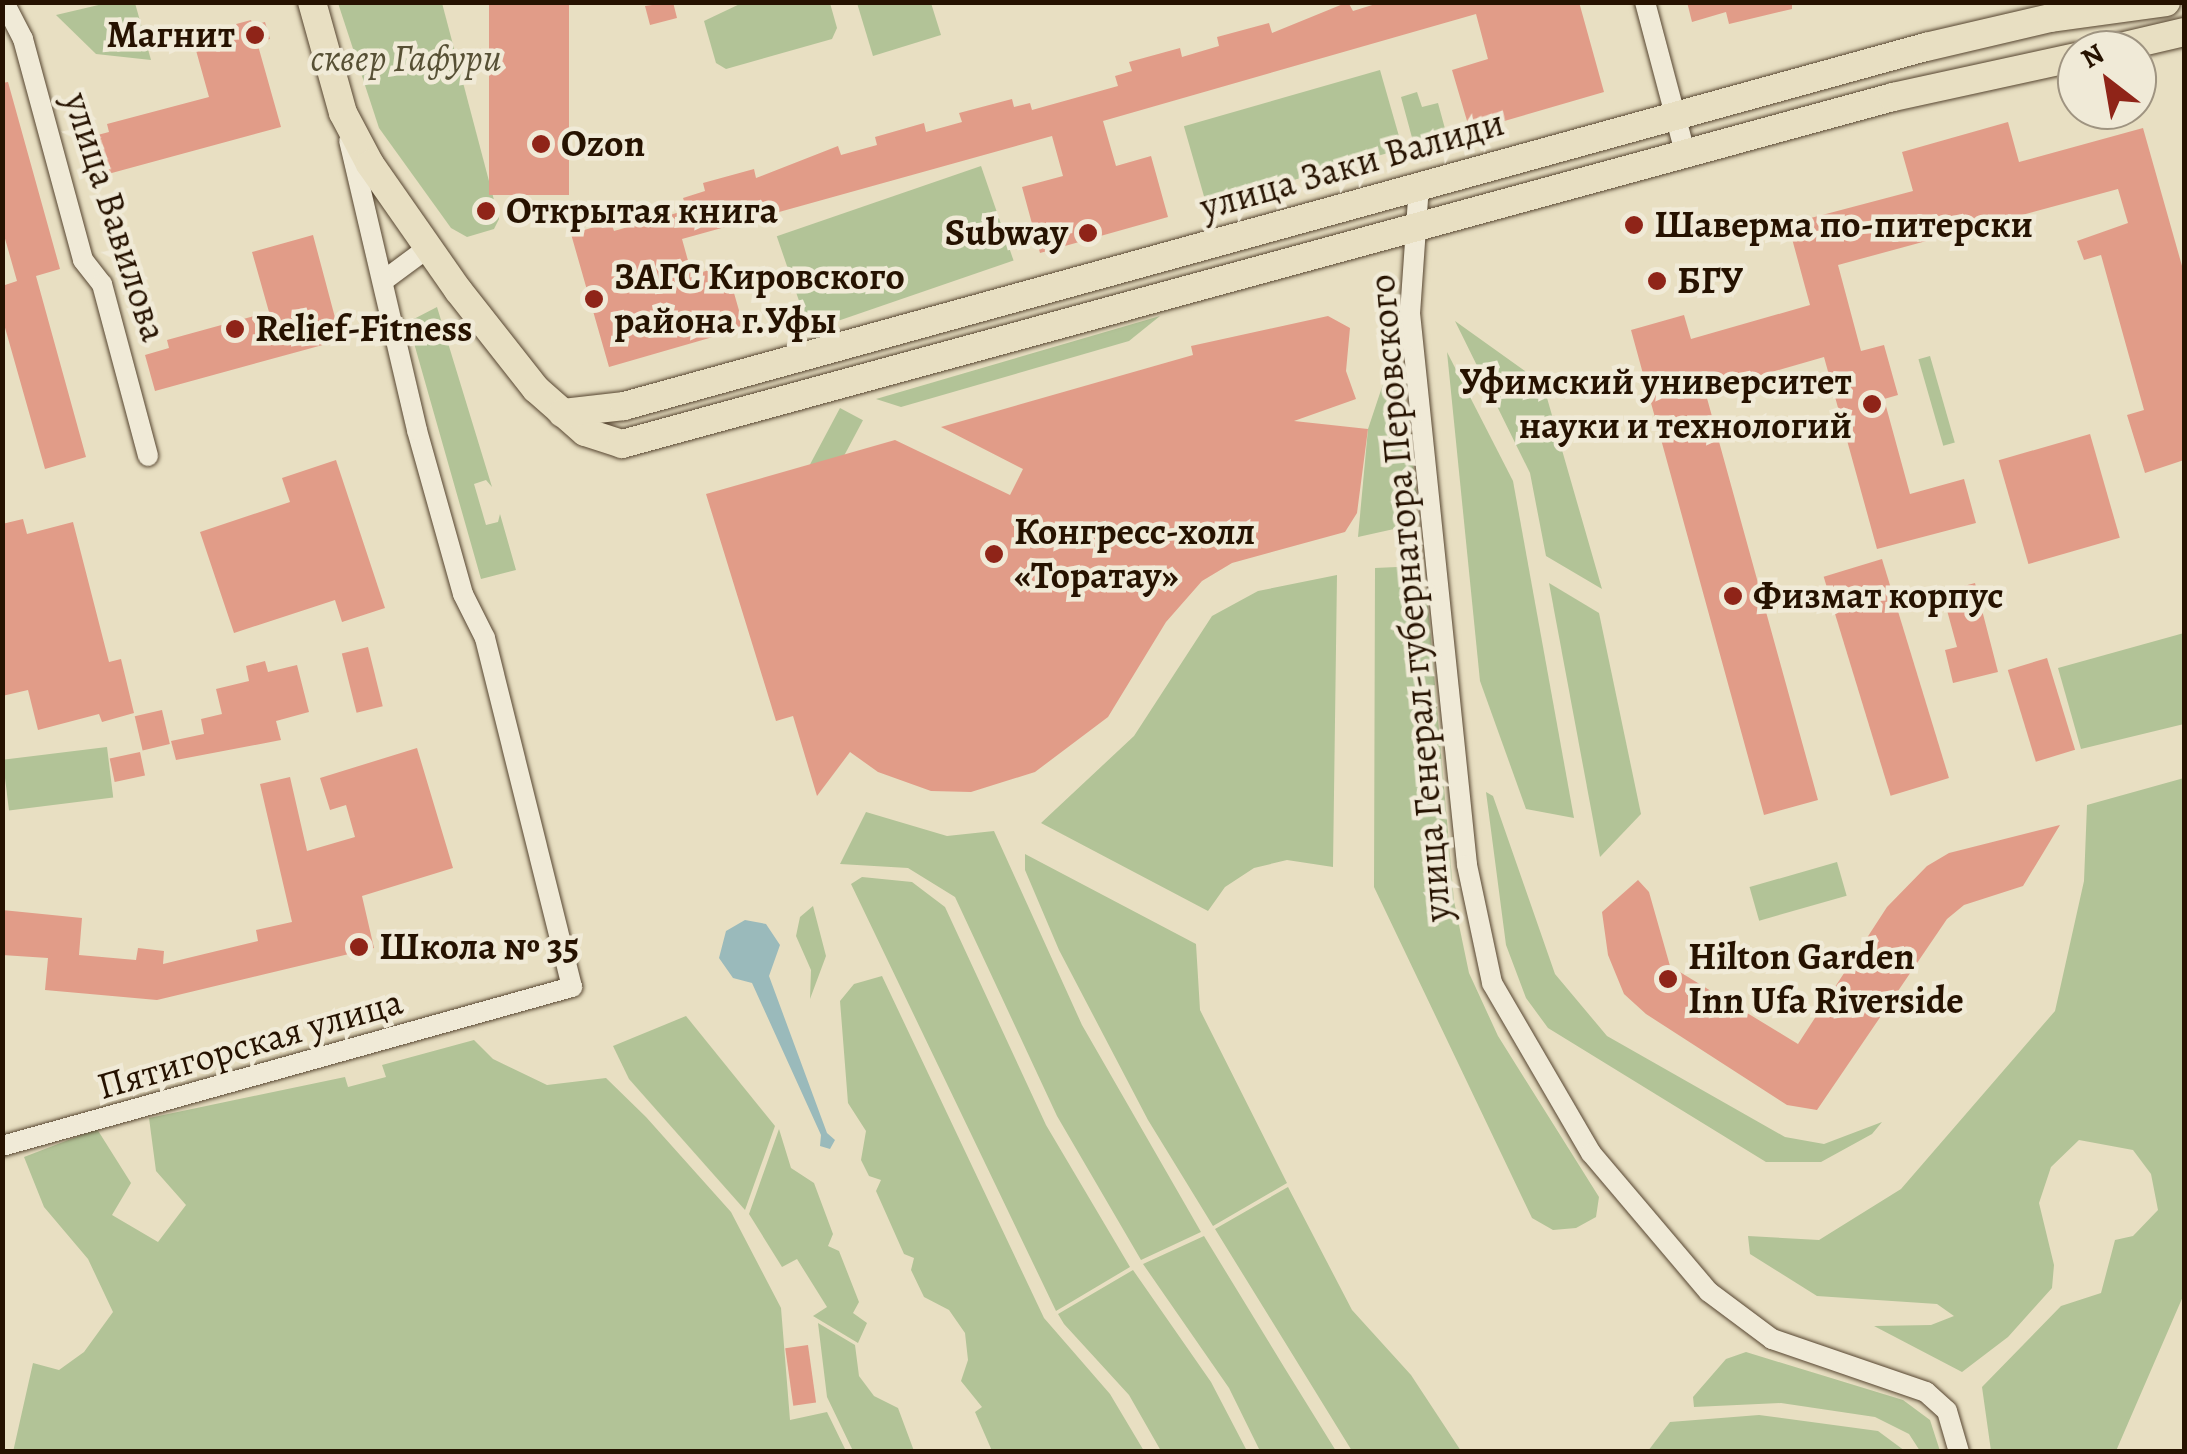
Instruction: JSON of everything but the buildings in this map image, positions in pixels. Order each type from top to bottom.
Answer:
[{"type":"main road","name":"улица Заки Валиди","points":[[312,2],[342,113],[429,247],[536,389],[596,439],[634,442],[1893,97],[2057,61]]},
{"type":"main road","name":"улица Заки Валиди","points":[[562,412],[624,406],[1675,115],[2051,18],[2166,2]]},
{"type":"main road","points":[[2157,38],[2184,32]]},
{"type":"street","name":"улица Вавилова","points":[[4,2],[23,38],[83,260],[102,284],[148,456]]},
{"type":"street","points":[[1645,2],[1686,156]]},
{"type":"street","points":[[342,113],[383,281],[429,247]]},
{"type":"street","name":"улица Генерал-губернатора Перовского","points":[[1419,185],[1412,230],[1416,286],[1410,313],[1467,864],[1492,983],[1591,1153],[1722,1305],[1772,1339],[1926,1392],[1947,1412],[1960,1452]]},
{"type":"street","name":"Пятигорская улица","points":[[2,1146],[572,987],[485,638],[463,594],[417,430],[383,281]]},
{"type":"green space","points":[[744,2],[830,3],[837,28],[832,39],[726,69],[716,63],[704,21]]},
{"type":"green space","points":[[107,3],[135,3],[151,60],[96,54],[56,15]]},
{"type":"green space","name":"сквер Гафури","points":[[338,3],[442,3],[499,219],[494,229],[467,237],[451,228],[379,128]]},
{"type":"green space","points":[[857,3],[931,3],[941,35],[873,56]]},
{"type":"green space","points":[[1380,70],[1403,149],[1207,205],[1184,126]]},
{"type":"green space","points":[[1417,92],[1422,107],[1438,103],[1447,136],[1414,145],[1401,97]]},
{"type":"green space","points":[[981,166],[1014,261],[809,331],[777,236]]},
{"type":"green space","points":[[437,307],[492,487],[486,480],[474,484],[486,525],[498,522],[500,514],[516,570],[481,579],[408,322]]},
{"type":"green space","points":[[1160,316],[1129,341],[901,407],[876,399]]},
{"type":"green space","points":[[1455,321],[1543,384],[1602,589],[1546,556],[1530,473]]},
{"type":"green space","points":[[1447,352],[1513,481],[1574,818],[1526,809],[1480,681]]},
{"type":"green space","points":[[1400,356],[1417,496],[1394,529],[1358,537],[1368,429],[1387,372]]},
{"type":"green space","points":[[1930,356],[1955,443],[1943,446],[1918,359]]},
{"type":"green space","points":[[840,408],[863,420],[782,572],[759,560]]},
{"type":"green space","points":[[1397,567],[1415,577],[1428,605],[1454,901],[1469,973],[1498,1036],[1599,1197],[1596,1217],[1576,1228],[1553,1230],[1532,1218],[1374,887],[1375,568]]},
{"type":"green space","points":[[1337,575],[1333,867],[1287,860],[1254,868],[1225,887],[1208,911],[1041,823],[1134,736],[1212,616],[1258,591]]},
{"type":"green space","points":[[1549,583],[1599,613],[1641,814],[1600,857]]},
{"type":"green space","points":[[2184,633],[2184,724],[2081,749],[2058,668]]},
{"type":"green space","points":[[107,747],[113,798],[9,810],[3,760]]},
{"type":"green space","points":[[2184,778],[2184,1294],[2116,1451],[1991,1451],[1982,1387],[2061,1306],[2101,1293],[2115,1240],[2133,1236],[2158,1210],[2151,1174],[2133,1150],[2079,1140],[2051,1167],[2039,1203],[2054,1265],[2052,1288],[2008,1337],[1962,1372],[1874,1326],[1931,1325],[1954,1316],[1937,1304],[1817,1296],[1750,1254],[1748,1236],[1819,1240],[1901,1189],[2055,1011],[2084,881],[2087,805]]},
{"type":"green space","points":[[1486,792],[1493,796],[1555,974],[1607,1036],[1785,1137],[1824,1144],[1882,1122],[1872,1134],[1821,1162],[1766,1162],[1548,1028],[1526,998],[1506,945]]},
{"type":"green space","points":[[866,812],[947,836],[994,831],[1082,1025],[1201,1232],[1141,1260],[1057,1116],[955,897],[908,868],[840,864]]},
{"type":"green space","points":[[1025,854],[1196,944],[1200,1010],[1287,1183],[1213,1226],[1148,1120],[1059,950],[1025,870]]},
{"type":"green space","points":[[1837,862],[1847,896],[1759,921],[1750,887]]},
{"type":"green space","points":[[862,877],[912,882],[945,907],[1046,1125],[1130,1267],[1056,1311],[851,884]]},
{"type":"green space","points":[[813,906],[826,956],[810,999],[811,970],[796,936],[800,917]]},
{"type":"green space","points":[[882,976],[1044,1318],[1110,1394],[1144,1451],[992,1451],[975,1412],[982,1407],[961,1381],[968,1360],[965,1333],[949,1310],[924,1297],[911,1270],[914,1258],[904,1254],[876,1191],[881,1180],[869,1176],[861,1160],[866,1131],[848,1103],[840,1001],[854,984]]},
{"type":"green space","points":[[686,1016],[775,1126],[745,1210],[629,1079],[613,1046]]},
{"type":"green space","points":[[474,1040],[493,1059],[547,1085],[606,1078],[646,1117],[731,1212],[781,1308],[790,1420],[827,1412],[846,1451],[13,1452],[33,1363],[59,1370],[84,1352],[113,1312],[88,1259],[44,1207],[24,1157],[97,1129],[131,1183],[112,1215],[158,1242],[186,1205],[156,1171],[149,1118],[345,1077],[348,1087],[386,1077],[382,1065]]},
{"type":"green space","points":[[779,1129],[791,1168],[814,1183],[833,1234],[828,1246],[839,1251],[859,1302],[853,1313],[867,1323],[858,1343],[813,1316],[827,1307],[797,1259],[782,1267],[749,1214]]},
{"type":"green space","points":[[1288,1187],[1352,1310],[1411,1375],[1461,1451],[1352,1451],[1215,1229]]},
{"type":"green space","points":[[1204,1236],[1336,1451],[1260,1451],[1229,1388],[1143,1264]]},
{"type":"green space","points":[[1133,1270],[1211,1382],[1247,1451],[1161,1451],[1129,1395],[1064,1324],[1058,1314]]},
{"type":"green space","points":[[818,1323],[855,1345],[859,1376],[874,1396],[898,1408],[914,1451],[853,1451],[827,1397]]},
{"type":"green space","points":[[1746,1352],[1903,1400],[1930,1420],[1940,1451],[1920,1451],[1909,1434],[1875,1417],[1781,1403],[1694,1407],[1693,1397],[1726,1359]]},
{"type":"green space","points":[[1759,1415],[1878,1431],[1905,1451],[1648,1451],[1670,1422]]},
{"type":"water","points":[[745,920],[766,924],[780,945],[769,976],[827,1133],[835,1140],[830,1149],[820,1146],[821,1135],[752,983],[733,978],[719,958],[726,931]]},
{"type":"place","name":"Магнит","points":[[255,35]]},
{"type":"place","name":"Ozon","points":[[541,144]]},
{"type":"place","name":"Открытая книга","points":[[486,211]]},
{"type":"place","name":"Шаверма по-питерски","points":[[1634,225]]},
{"type":"place","name":"Subway","points":[[1088,233]]},
{"type":"place","name":"БГУ","points":[[1657,281]]},
{"type":"place","name":"ЗАГС Кировского района г.Уфы","points":[[594,299]]},
{"type":"place","name":"Relief-Fitness","points":[[235,329]]},
{"type":"place","name":"Уфимский университет науки и технологий","points":[[1872,404]]},
{"type":"place","name":"Конгресс-холл «Торатау»","points":[[994,554]]},
{"type":"place","name":"Физмат корпус","points":[[1733,596]]},
{"type":"place","name":"Школа № 35","points":[[359,947]]},
{"type":"place","name":"Hilton Garden Inn Ufa Riverside","points":[[1668,979]]}]
